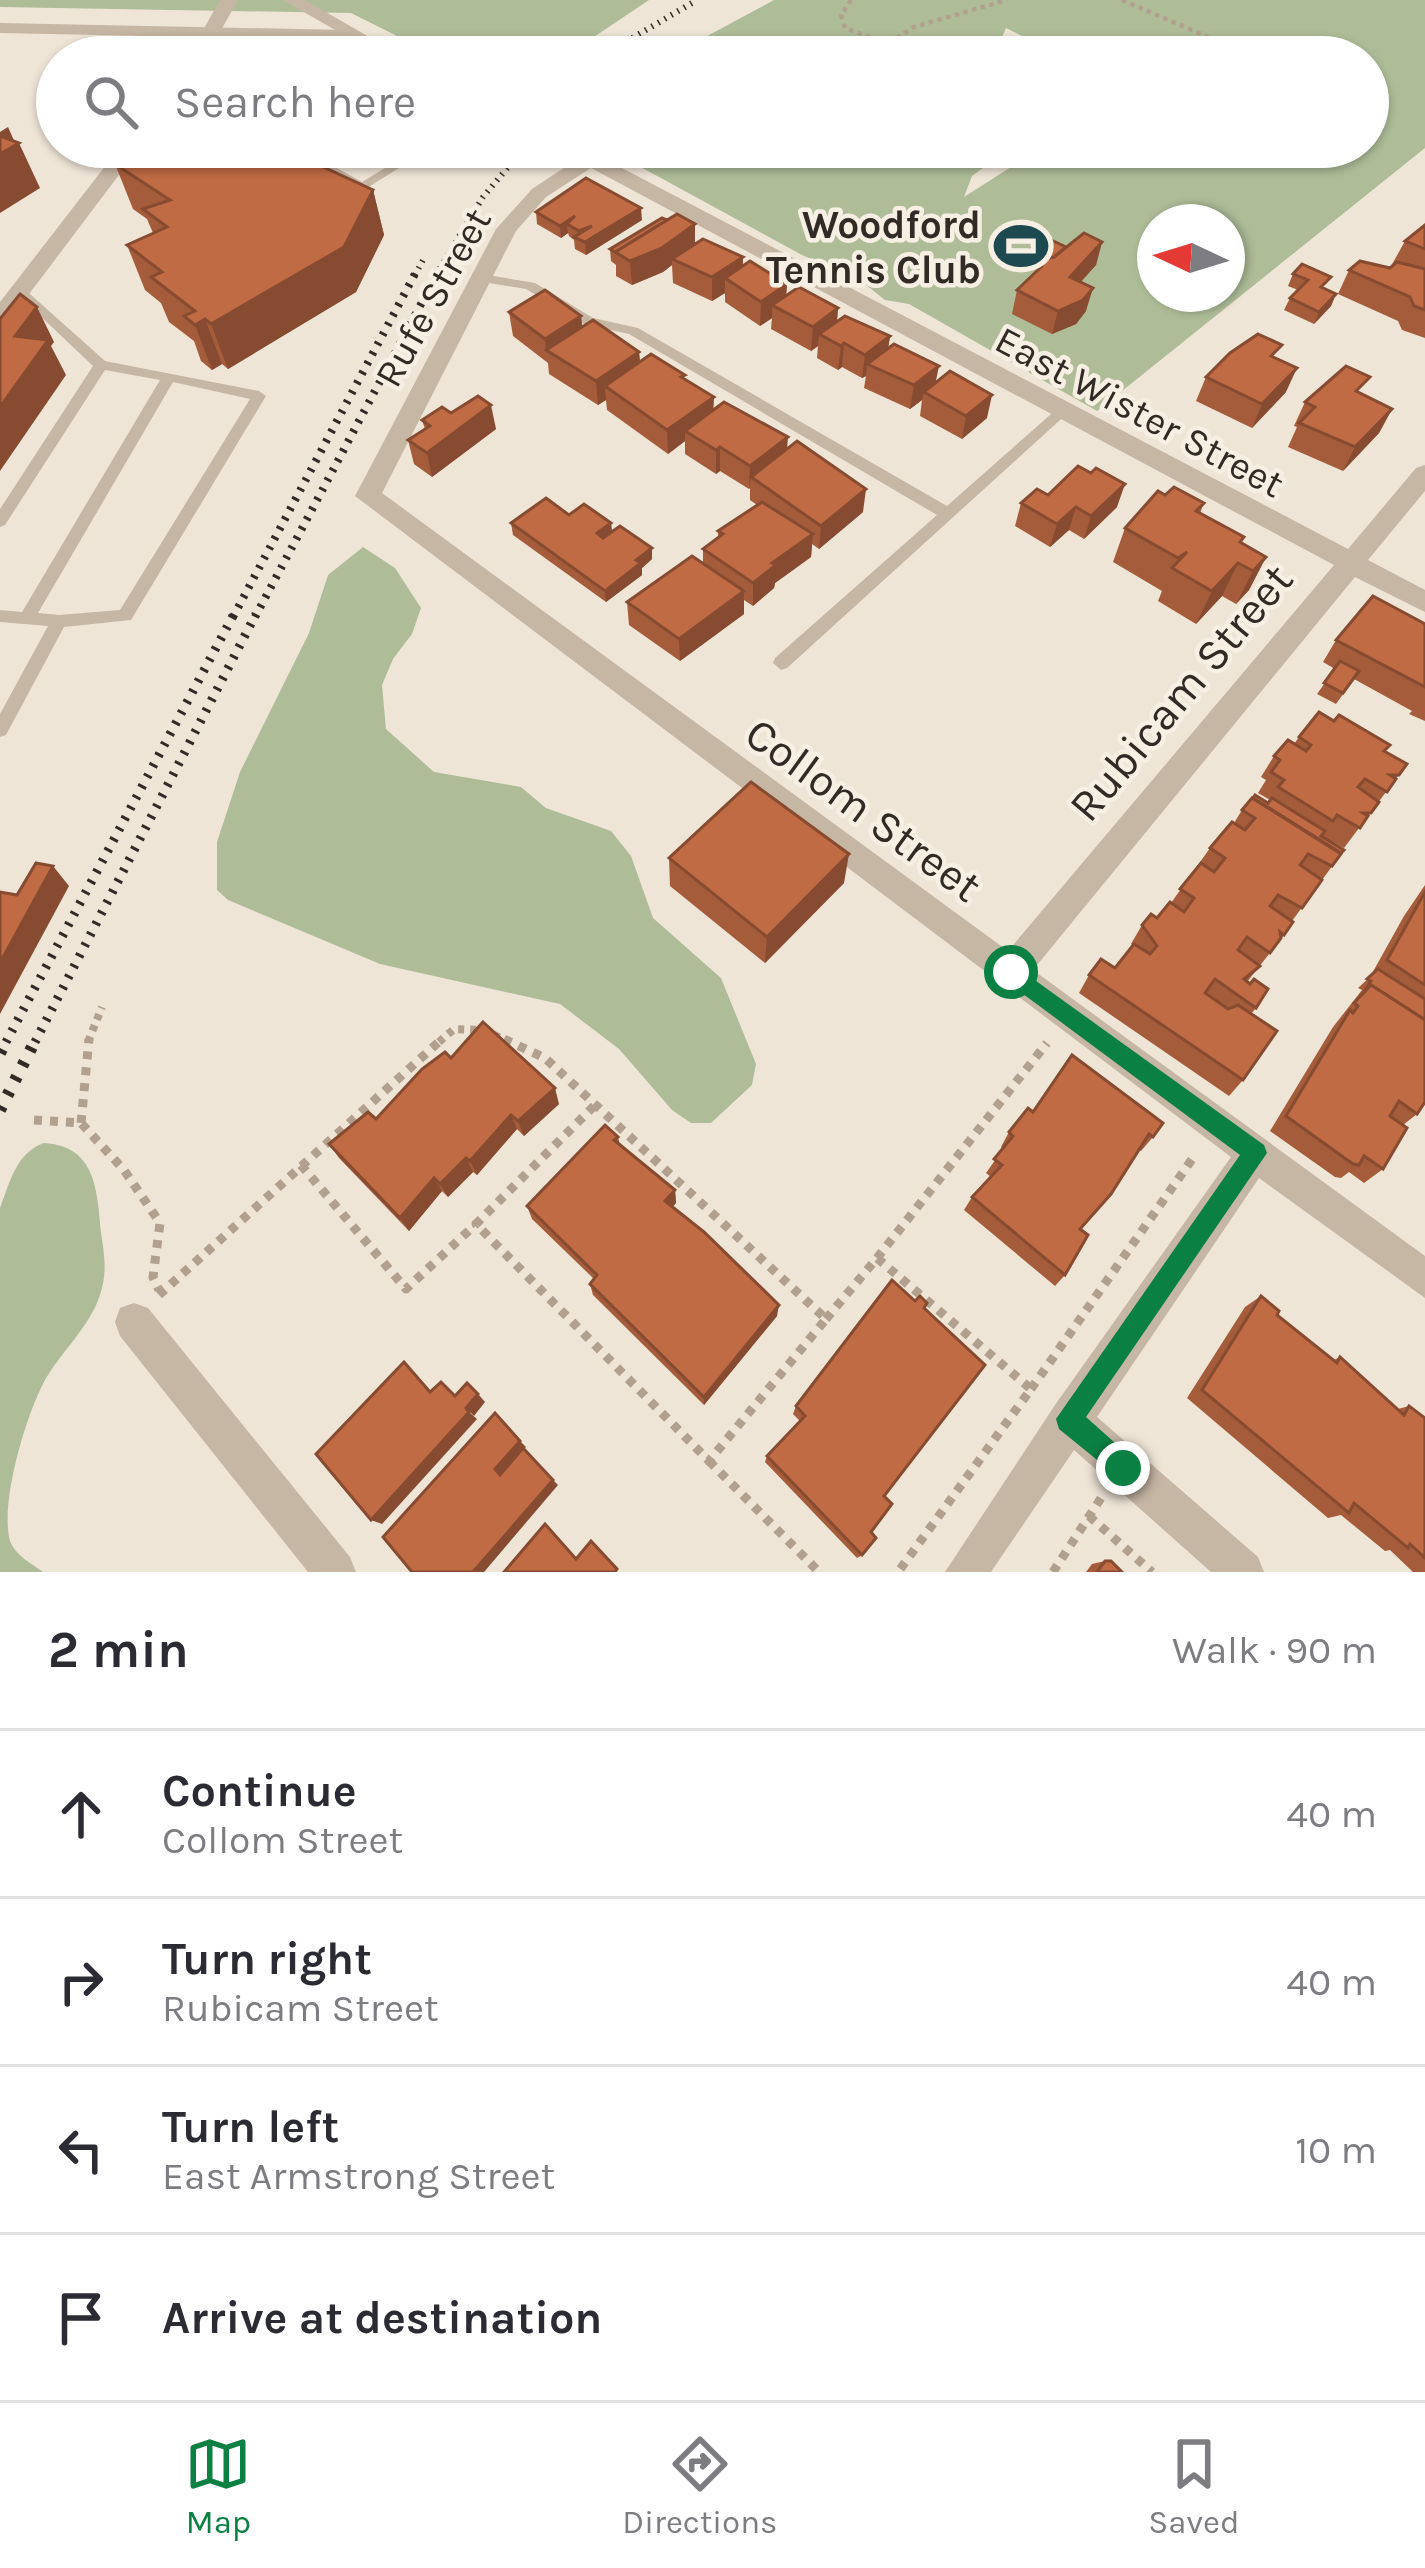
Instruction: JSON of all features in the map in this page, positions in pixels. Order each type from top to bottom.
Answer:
[{"type":"street","points":[[209,36],[229,0]]},
{"type":"street","points":[[292,0],[358,36]]},
{"type":"street","points":[[0,28],[312,36]]},
{"type":"street","points":[[0,317],[114,168]]},
{"type":"street","name":"Rufe Street","points":[[368,496],[507,229],[527,204],[577,168]]},
{"type":"street","name":"East Wister Street","points":[[607,168],[1425,602]]},
{"type":"street","name":"Rubicam Street","points":[[1011,972],[1425,474]]},
{"type":"street","name":"Collom Street","points":[[368,496],[1011,972],[1248,1164],[1425,1280]]},
{"type":"street","points":[[966,1572],[1248,1164]]},
{"type":"street","points":[[147,1308],[335,1572]]},
{"type":"street","points":[[1069,1419],[1243,1572]]},
{"type":"lane","points":[[329,168],[362,187],[393,168]]},
{"type":"lane","points":[[482,278],[530,286],[589,321],[634,331],[948,514]]},
{"type":"lane","points":[[0,616],[59,621],[125,616],[259,396],[101,365],[20,290]]},
{"type":"lane","points":[[0,521],[101,365]]},
{"type":"lane","points":[[27,618],[169,377]]},
{"type":"lane","points":[[781,663],[1063,411]]},
{"type":"lane","points":[[0,730],[59,621]]},
{"type":"path","points":[[851,0],[841,15],[845,28],[868,36]]},
{"type":"path","points":[[895,36],[940,17],[1007,0]]},
{"type":"path","points":[[1122,0],[1206,36]]},
{"type":"path","points":[[81,1123],[88,1042],[102,1007]]},
{"type":"path","points":[[147,1308],[454,1029],[486,1031],[545,1058],[826,1319]]},
{"type":"path","points":[[709,1461],[1055,1032]]},
{"type":"path","points":[[301,1166],[406,1289],[595,1105]]},
{"type":"path","points":[[34,1120],[81,1123],[124,1170],[160,1223],[147,1308]]},
{"type":"path","points":[[898,1572],[1203,1144],[1248,1164]]},
{"type":"path","points":[[476,1224],[819,1572]]},
{"type":"path","points":[[877,1258],[1031,1389]]},
{"type":"path","points":[[1052,1572],[1123,1468]]},
{"type":"path","points":[[1089,1516],[1151,1572]]},
{"type":"green space","points":[[0,0],[649,0],[595,36],[397,36],[351,13],[0,7]]},
{"type":"green space","points":[[774,0],[1425,0],[1425,148],[1245,292],[1245,204],[1137,204],[1137,312],[1220,312],[1097,411],[909,304],[885,300],[861,281],[802,255],[642,168],[983,168],[972,176],[964,197],[1009,168],[1389,168],[1389,36],[1022,36],[1006,28],[1003,36],[707,36]]},
{"type":"green space","points":[[363,547],[395,568],[421,608],[412,634],[393,659],[382,685],[386,729],[434,772],[521,787],[546,808],[611,831],[631,856],[653,918],[721,978],[756,1064],[752,1085],[711,1123],[691,1123],[672,1110],[619,1049],[560,1004],[380,964],[228,900],[217,890],[217,842],[240,772],[309,633],[328,575]]},
{"type":"green space","points":[[44,1143],[74,1152],[90,1173],[98,1201],[104,1276],[91,1315],[41,1388],[15,1464],[8,1506],[10,1541],[19,1555],[43,1572],[0,1572],[0,1208],[20,1161]]},
{"type":"building","points":[[0,136],[19,143],[0,154]]},
{"type":"building","points":[[121,168],[325,168],[373,190],[344,247],[211,324],[205,319],[195,325],[184,316],[195,311],[151,277],[162,272],[127,245],[167,227],[143,209],[170,200]]},
{"type":"building","points":[[586,178],[641,208],[585,242],[574,237],[592,226],[579,231],[567,224],[575,216],[560,226],[536,212]]},
{"type":"building","points":[[677,214],[695,224],[662,248],[630,261],[615,252]]},
{"type":"building","points":[[662,218],[667,220],[615,252],[610,249]]},
{"type":"building","points":[[1425,225],[1425,249],[1405,241]]},
{"type":"building","points":[[1084,233],[1102,242],[1070,277],[1093,288],[1083,300],[1058,311],[1017,290],[1042,266],[1040,260],[1054,257]]},
{"type":"building","points":[[1045,237],[1066,247],[1046,259],[1028,251]]},
{"type":"building","points":[[703,239],[743,257],[712,277],[672,259]]},
{"type":"building","points":[[750,261],[787,284],[761,302],[725,278]]},
{"type":"building","points":[[1360,261],[1425,269],[1425,310],[1414,306],[1410,297],[1349,270]]},
{"type":"building","points":[[1302,264],[1331,277],[1321,287],[1336,294],[1319,312],[1290,298],[1308,280],[1293,274]]},
{"type":"building","points":[[799,287],[838,308],[813,327],[772,305]]},
{"type":"building","points":[[545,290],[581,316],[545,339],[509,312]]},
{"type":"building","points":[[20,294],[37,307],[15,336],[48,340],[0,407],[0,319]]},
{"type":"building","points":[[845,316],[890,336],[865,355],[819,334]]},
{"type":"building","points":[[593,320],[639,352],[596,381],[546,350]]},
{"type":"building","points":[[1258,334],[1282,345],[1271,356],[1297,368],[1262,404],[1206,377]]},
{"type":"building","points":[[894,344],[939,366],[914,385],[867,364]]},
{"type":"building","points":[[651,354],[714,397],[667,430],[605,386]]},
{"type":"building","points":[[1346,366],[1370,377],[1356,391],[1392,409],[1355,447],[1299,423],[1315,407],[1305,402]]},
{"type":"building","points":[[950,371],[992,395],[966,416],[924,392]]},
{"type":"building","points":[[478,396],[491,405],[427,453],[408,440],[430,426],[422,420],[442,407],[451,413]]},
{"type":"building","points":[[724,402],[788,437],[750,466],[685,431]]},
{"type":"building","points":[[797,441],[866,489],[821,526],[751,477]]},
{"type":"building","points":[[1078,466],[1091,473],[1096,468],[1125,484],[1091,516],[1076,507],[1057,524],[1021,503],[1037,489],[1048,495]]},
{"type":"building","points":[[1174,487],[1204,503],[1196,511],[1244,537],[1240,542],[1266,557],[1253,571],[1238,563],[1212,591],[1172,568],[1187,552],[1178,558],[1125,528],[1158,491],[1165,495]]},
{"type":"building","points":[[546,498],[569,515],[584,504],[611,523],[597,533],[603,538],[620,526],[652,548],[636,560],[641,563],[605,591],[511,523]]},
{"type":"building","points":[[762,502],[813,534],[753,583],[703,549],[723,534],[718,531]]},
{"type":"building","points":[[692,556],[744,591],[679,639],[627,602]]},
{"type":"building","points":[[1373,596],[1425,624],[1425,687],[1336,640]]},
{"type":"building","points":[[1340,661],[1359,671],[1343,693],[1324,683]]},
{"type":"building","points":[[1319,712],[1334,721],[1339,715],[1390,745],[1384,751],[1407,764],[1399,775],[1390,775],[1396,779],[1387,792],[1365,779],[1358,787],[1379,802],[1371,813],[1363,813],[1368,816],[1360,828],[1337,815],[1333,821],[1278,787],[1284,780],[1271,772],[1280,760],[1274,756],[1288,740],[1306,751],[1311,745],[1299,737]]},
{"type":"building","points":[[751,782],[849,854],[767,937],[669,858]]},
{"type":"building","points":[[1252,798],[1341,854],[1332,866],[1308,854],[1300,865],[1322,880],[1302,908],[1278,895],[1270,906],[1293,922],[1284,935],[1280,932],[1270,953],[1247,937],[1238,950],[1260,966],[1244,979],[1250,984],[1254,979],[1268,989],[1256,1008],[1215,979],[1205,993],[1228,1009],[1238,1005],[1277,1031],[1243,1080],[1089,975],[1101,959],[1115,968],[1134,944],[1150,954],[1157,946],[1142,925],[1151,914],[1157,918],[1170,902],[1184,912],[1194,898],[1180,889],[1201,863],[1214,872],[1218,867],[1225,858],[1210,848],[1232,822],[1245,830],[1255,818],[1242,810]]},
{"type":"building","points":[[1253,798],[1268,803],[1272,798],[1325,831],[1321,836],[1344,850],[1341,853]]},
{"type":"building","points":[[36,863],[53,866],[0,963],[0,892],[17,895]]},
{"type":"building","points":[[1425,892],[1425,985],[1387,960]]},
{"type":"building","points":[[1378,969],[1425,999],[1425,1020],[1371,985],[1363,994],[1371,981],[1367,979]]},
{"type":"building","points":[[1371,985],[1425,1020],[1425,1102],[1417,1114],[1399,1101],[1390,1116],[1407,1128],[1383,1169],[1364,1156],[1359,1165],[1353,1164],[1286,1116],[1350,1010],[1353,1013],[1358,1006],[1354,1003]]},
{"type":"building","points":[[483,1022],[555,1088],[518,1121],[511,1115],[470,1161],[466,1158],[440,1184],[434,1178],[400,1218],[329,1144],[368,1112],[376,1119],[422,1069],[445,1052],[451,1058]]},
{"type":"building","points":[[1072,1055],[1163,1123],[1153,1137],[1149,1134],[1111,1194],[1080,1229],[1088,1235],[1065,1275],[972,1197],[1002,1165],[994,1159],[1013,1136],[1009,1132],[1028,1108],[1033,1112]]},
{"type":"building","points":[[605,1125],[618,1137],[614,1140],[675,1190],[665,1201],[779,1305],[704,1397],[590,1284],[597,1275],[527,1206]]},
{"type":"building","points":[[892,1280],[915,1301],[920,1296],[927,1303],[924,1308],[985,1365],[884,1496],[892,1504],[871,1532],[876,1538],[862,1555],[767,1456],[805,1416],[796,1406]]},
{"type":"building","points":[[1261,1296],[1279,1311],[1277,1315],[1337,1363],[1340,1357],[1404,1415],[1409,1406],[1425,1418],[1425,1558],[1354,1503],[1349,1513],[1202,1390]]},
{"type":"building","points":[[404,1362],[430,1392],[441,1382],[455,1396],[467,1383],[478,1394],[466,1408],[469,1412],[371,1520],[316,1454]]},
{"type":"building","points":[[495,1413],[520,1441],[495,1469],[500,1475],[523,1448],[553,1480],[473,1572],[412,1572],[383,1537]]},
{"type":"building","points":[[545,1524],[576,1559],[591,1541],[617,1569],[504,1572]]},
{"type":"building","points":[[1105,1561],[1111,1561],[1122,1572],[1097,1572]]},
{"type":"railway","points":[[636,36],[697,0]]},
{"type":"railway","points":[[436,275],[483,197],[507,168]]},
{"type":"railway","points":[[415,275],[423,260]]},
{"type":"railway","points":[[233,617],[416,272]]},
{"type":"railway","points":[[255,617],[438,272]]},
{"type":"railway","points":[[6,1042],[234,614]]},
{"type":"railway","points":[[35,1042],[256,614]]},
{"type":"railway","points":[[0,1053],[7,1039]]},
{"type":"railway","points":[[0,1110],[36,1039]]},
{"type":"place","name":"Woodford Tennis Club","points":[[1021,246]]},
{"type":"route","points":[[1011,972],[1256,1153],[1069,1419],[1123,1468]]}]
